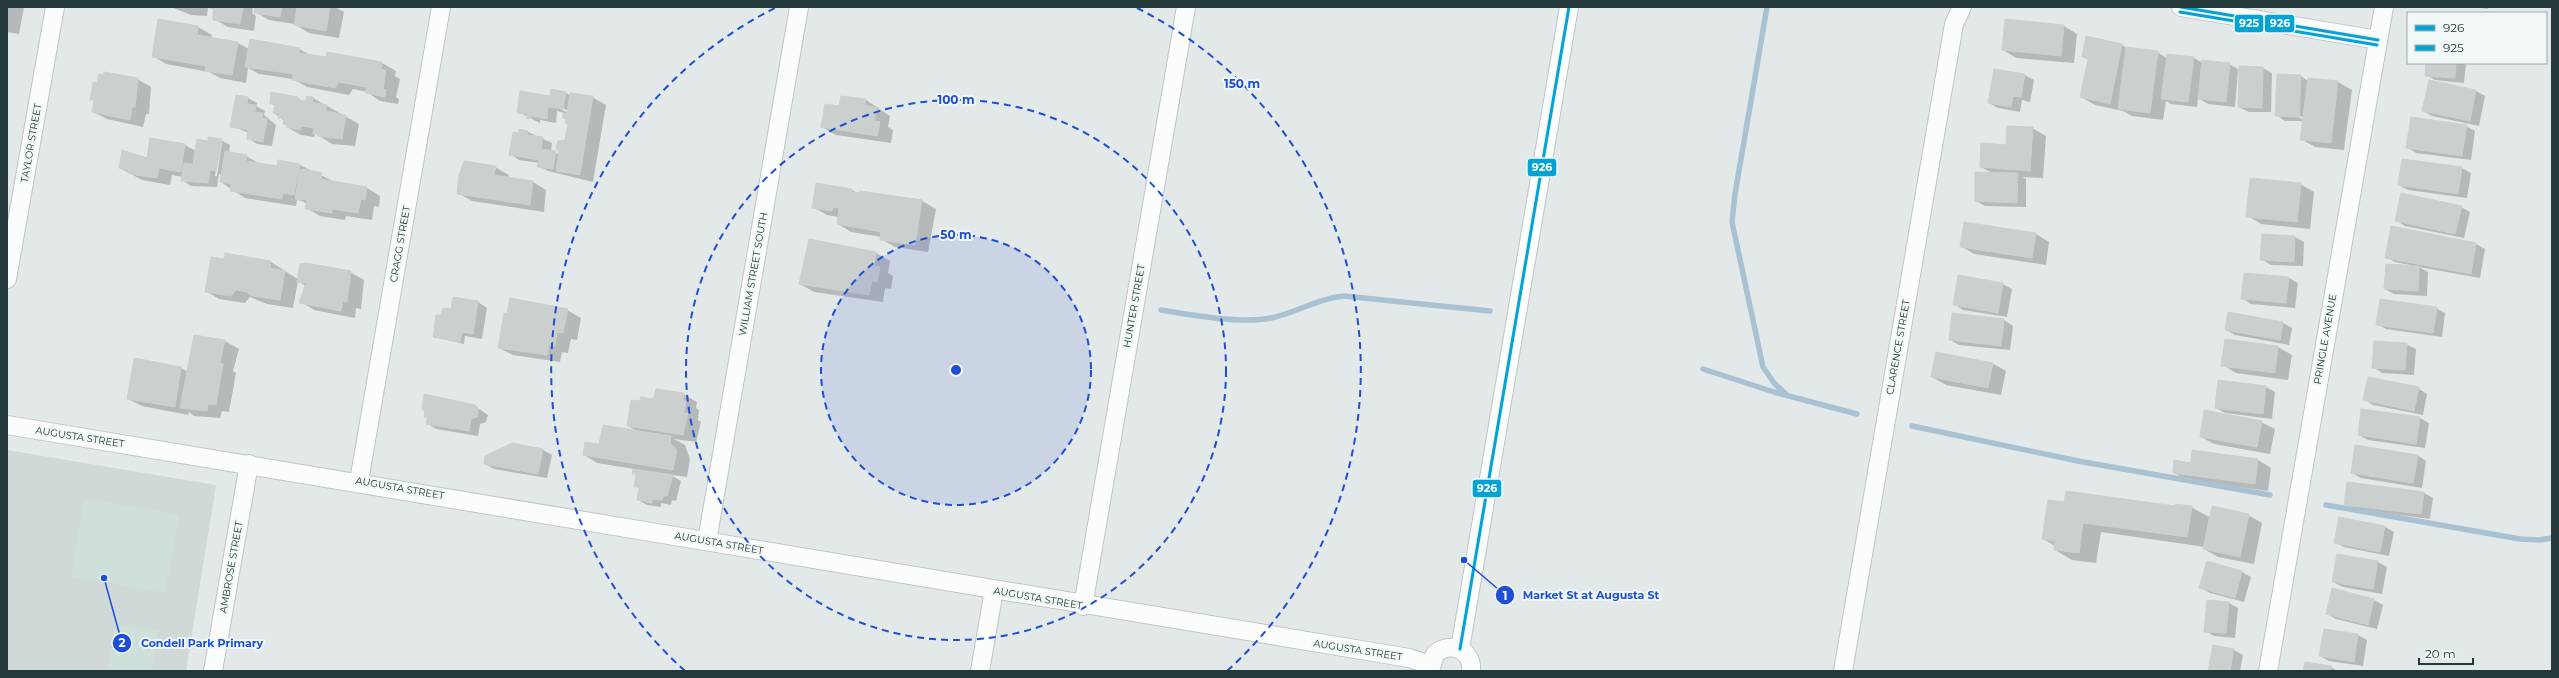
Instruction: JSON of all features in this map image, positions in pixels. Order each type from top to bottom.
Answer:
[{"type":"street","name":"TAYLOR STREET","points":[[7,279],[55,7]]},
{"type":"street","name":"CRAGG STREET","points":[[359,481],[441,7]]},
{"type":"street","name":"WILLIAM STREET SOUTH","points":[[707,541],[799,7]]},
{"type":"street","name":"HUNTER STREET","points":[[1083,606],[1186,7]]},
{"type":"street","points":[[1460,649],[1570,7]]},
{"type":"street","name":"CLARENCE STREET","points":[[1843,671],[1953,15],[1962,7]]},
{"type":"street","points":[[2181,7],[2378,40]]},
{"type":"street","name":"PRINGLE AVENUE","points":[[2268,671],[2384,7]]},
{"type":"street","name":"AUGUSTA STREET","points":[[7,425],[359,481],[1083,606],[1409,658],[1430,668]]},
{"type":"street","name":"AMBROSE STREET","points":[[213,671],[249,464]]},
{"type":"street","points":[[980,671],[994,590]]},
{"type":"street","points":[[1430,668],[1435,654],[1444,648],[1460,649],[1470,659],[1472,671]]},
{"type":"shaded area","points":[[7,450],[216,485],[186,671],[7,671]]},
{"type":"shaded area","points":[[84,499],[179,515],[165,593],[71,576]]},
{"type":"shaded area","points":[[116,625],[158,631],[151,671],[108,671]]},
{"type":"building","points":[[213,7],[243,7],[240,24],[213,20]]},
{"type":"building","points":[[255,7],[282,7],[280,17],[254,13]]},
{"type":"building","points":[[290,7],[330,7],[326,31],[294,25],[297,8]]},
{"type":"building","points":[[158,19],[198,26],[197,35],[238,42],[232,75],[205,71],[206,66],[152,57]]},
{"type":"building","points":[[2005,19],[2064,25],[2061,56],[2002,50]]},
{"type":"building","points":[[2086,36],[2122,44],[2110,104],[2080,97],[2088,59],[2082,57]]},
{"type":"building","points":[[250,39],[300,48],[299,53],[326,57],[327,52],[382,62],[381,69],[386,70],[383,89],[386,90],[385,97],[366,93],[366,87],[339,82],[335,88],[292,80],[293,74],[245,67]]},
{"type":"building","points":[[2126,47],[2158,51],[2150,113],[2118,109]]},
{"type":"building","points":[[2167,54],[2194,57],[2188,102],[2161,99]]},
{"type":"building","points":[[2202,60],[2230,63],[2226,102],[2198,99]]},
{"type":"building","points":[[2426,64],[2456,64],[2455,78],[2425,76]]},
{"type":"building","points":[[2239,66],[2263,67],[2262,108],[2238,107]]},
{"type":"building","points":[[1994,69],[2025,74],[2021,97],[2013,96],[2011,107],[1988,103]]},
{"type":"building","points":[[104,72],[138,78],[135,107],[132,107],[130,120],[92,112],[94,100],[90,100],[93,82],[97,83],[99,74],[103,75]]},
{"type":"building","points":[[2277,74],[2301,75],[2299,117],[2275,116]]},
{"type":"building","points":[[2308,78],[2338,81],[2331,143],[2300,140]]},
{"type":"building","points":[[2429,80],[2476,90],[2470,121],[2422,111]]},
{"type":"building","points":[[551,89],[566,92],[563,109],[548,107],[547,119],[531,116],[531,119],[526,118],[527,114],[517,113],[520,91],[550,96]]},
{"type":"building","points":[[271,92],[298,97],[298,100],[306,101],[307,96],[313,97],[312,102],[327,105],[326,111],[346,115],[342,139],[317,136],[318,134],[313,134],[314,128],[301,126],[301,130],[286,127],[287,125],[283,124],[284,119],[278,118],[279,114],[273,113],[275,104],[270,104]]},
{"type":"building","points":[[570,93],[593,96],[580,175],[556,171],[559,150],[556,149],[558,141],[565,140],[568,124],[565,123],[566,119],[563,118],[563,113],[567,114]]},
{"type":"building","points":[[236,95],[248,97],[247,104],[256,105],[255,112],[263,113],[262,118],[267,119],[263,142],[247,139],[248,130],[230,127]]},
{"type":"building","points":[[841,96],[866,99],[865,105],[877,108],[874,121],[880,122],[877,136],[821,127],[825,104],[839,106]]},
{"type":"building","points":[[2411,117],[2467,125],[2462,156],[2406,148]]},
{"type":"building","points":[[2007,126],[2033,127],[2030,171],[1980,167],[1981,143],[2006,145]]},
{"type":"building","points":[[519,129],[528,131],[527,135],[543,137],[541,149],[556,151],[553,169],[537,167],[539,160],[509,155],[513,132],[519,133]]},
{"type":"building","points":[[208,137],[222,139],[216,171],[210,170],[208,183],[181,181],[184,163],[193,164],[197,139],[208,141]]},
{"type":"building","points":[[150,138],[185,144],[181,172],[159,168],[157,178],[128,173],[128,170],[119,168],[122,150],[147,158]]},
{"type":"building","points":[[225,151],[247,155],[246,161],[277,166],[278,160],[300,164],[294,195],[283,193],[282,199],[230,191],[231,184],[220,182]]},
{"type":"building","points":[[2402,159],[2462,167],[2458,194],[2398,185]]},
{"type":"building","points":[[464,161],[496,166],[494,175],[533,181],[530,205],[457,194],[459,175]]},
{"type":"building","points":[[304,169],[322,173],[321,179],[367,187],[365,200],[361,199],[358,213],[332,209],[332,213],[305,209],[307,200],[295,199],[300,170]]},
{"type":"building","points":[[1975,172],[2018,173],[2017,203],[1975,201]]},
{"type":"building","points":[[2250,178],[2301,183],[2297,222],[2246,217]]},
{"type":"building","points":[[816,183],[852,189],[852,192],[860,193],[860,191],[922,200],[915,245],[880,240],[881,232],[837,224],[839,208],[833,207],[832,211],[812,208]]},
{"type":"building","points":[[2401,193],[2462,206],[2455,234],[2395,221]]},
{"type":"building","points":[[1964,222],[2036,233],[2032,258],[1960,247]]},
{"type":"building","points":[[2391,226],[2476,243],[2471,274],[2385,258]]},
{"type":"building","points":[[2262,234],[2295,236],[2294,262],[2260,260]]},
{"type":"building","points":[[809,239],[876,252],[874,266],[880,267],[877,282],[872,281],[869,295],[799,284]]},
{"type":"building","points":[[225,253],[271,261],[270,268],[285,271],[280,300],[252,296],[248,294],[248,292],[236,290],[231,296],[205,292],[211,257],[224,259]]},
{"type":"building","points":[[306,263],[351,271],[347,302],[343,301],[341,311],[299,303],[306,283],[297,282],[300,264]]},
{"type":"building","points":[[2386,264],[2419,266],[2418,291],[2384,289]]},
{"type":"building","points":[[2244,273],[2289,277],[2286,303],[2241,299]]},
{"type":"building","points":[[1958,275],[2003,283],[1998,313],[1953,305]]},
{"type":"building","points":[[453,297],[478,301],[473,334],[434,328],[436,315],[441,315],[443,308],[451,309]]},
{"type":"building","points":[[510,298],[568,309],[563,333],[557,332],[555,346],[549,345],[547,355],[498,348],[504,313],[507,314]]},
{"type":"building","points":[[2380,299],[2437,307],[2433,333],[2376,325]]},
{"type":"building","points":[[2228,312],[2283,322],[2280,340],[2225,330]]},
{"type":"building","points":[[1952,313],[2004,319],[2001,346],[1949,340]]},
{"type":"building","points":[[435,328],[462,332],[460,342],[433,337]]},
{"type":"building","points":[[194,335],[225,340],[220,363],[223,364],[216,405],[208,404],[207,411],[180,408]]},
{"type":"building","points":[[2225,339],[2278,346],[2275,373],[2221,366]]},
{"type":"building","points":[[2374,341],[2407,343],[2405,370],[2372,368]]},
{"type":"building","points":[[1936,352],[1993,363],[1988,388],[1931,377]]},
{"type":"building","points":[[134,358],[181,367],[175,407],[127,399]]},
{"type":"building","points":[[2368,377],[2419,387],[2414,411],[2363,400]]},
{"type":"building","points":[[2218,380],[2266,386],[2263,414],[2215,408]]},
{"type":"building","points":[[656,389],[684,393],[683,401],[686,401],[684,413],[688,413],[683,435],[627,426],[631,400],[640,401],[641,397],[653,399]]},
{"type":"building","points":[[424,394],[475,405],[479,409],[477,417],[471,419],[469,431],[426,424],[428,417],[424,417],[425,410],[422,410]]},
{"type":"building","points":[[2361,409],[2420,417],[2416,444],[2358,435]]},
{"type":"building","points":[[2204,410],[2262,421],[2257,447],[2200,437]]},
{"type":"building","points":[[603,425],[671,436],[670,443],[677,450],[673,470],[583,455],[585,442],[599,444]]},
{"type":"building","points":[[512,443],[543,449],[538,474],[484,464],[485,456]]},
{"type":"building","points":[[2355,445],[2418,455],[2413,483],[2351,473]]},
{"type":"building","points":[[2192,450],[2258,459],[2255,484],[2173,473],[2174,460],[2191,463]]},
{"type":"building","points":[[633,469],[673,475],[667,496],[663,496],[662,500],[652,499],[652,503],[637,500],[639,487],[634,487],[636,474],[632,474]]},
{"type":"building","points":[[2347,482],[2424,492],[2421,514],[2344,505]]},
{"type":"building","points":[[2066,491],[2175,506],[2175,504],[2192,506],[2187,537],[2083,523],[2079,553],[2054,550],[2055,541],[2042,539],[2048,500],[2064,502]]},
{"type":"building","points":[[2212,506],[2249,514],[2240,557],[2203,549]]},
{"type":"building","points":[[2339,517],[2385,526],[2380,552],[2334,543]]},
{"type":"building","points":[[2337,554],[2378,561],[2373,589],[2332,582]]},
{"type":"building","points":[[2207,561],[2242,571],[2235,598],[2199,588]]},
{"type":"building","points":[[2332,588],[2374,599],[2368,625],[2326,614]]},
{"type":"building","points":[[2207,600],[2229,602],[2226,633],[2204,632]]},
{"type":"building","points":[[2324,629],[2358,634],[2354,662],[2319,656]]},
{"type":"building","points":[[2213,645],[2234,649],[2230,671],[2208,671]]},
{"type":"building","points":[[2305,662],[2331,666],[2330,671],[2303,671]]},
{"type":"waterway","points":[[1767,7],[1735,194],[1732,222],[1763,367],[1774,383],[1787,395]]},
{"type":"waterway","points":[[1161,310],[1216,318],[1259,320],[1280,316],[1334,297],[1344,296],[1490,311]]},
{"type":"waterway","points":[[1703,369],[1774,392],[1857,414]]},
{"type":"waterway","points":[[1912,426],[2078,461],[2270,495]]},
{"type":"waterway","points":[[2326,505],[2520,539],[2539,540],[2552,538]]},
{"type":"transit line","name":"926","points":[[1460,649],[1569,7]]},
{"type":"transit line","name":"926","points":[[2181,7],[2378,40]]},
{"type":"transit line","name":"925","points":[[2180,12],[2377,45]]},
{"type":"place","name":"Market St at Augusta St","points":[[1464,560]]},
{"type":"place","name":"Condell Park Primary","points":[[104,578]]}]
